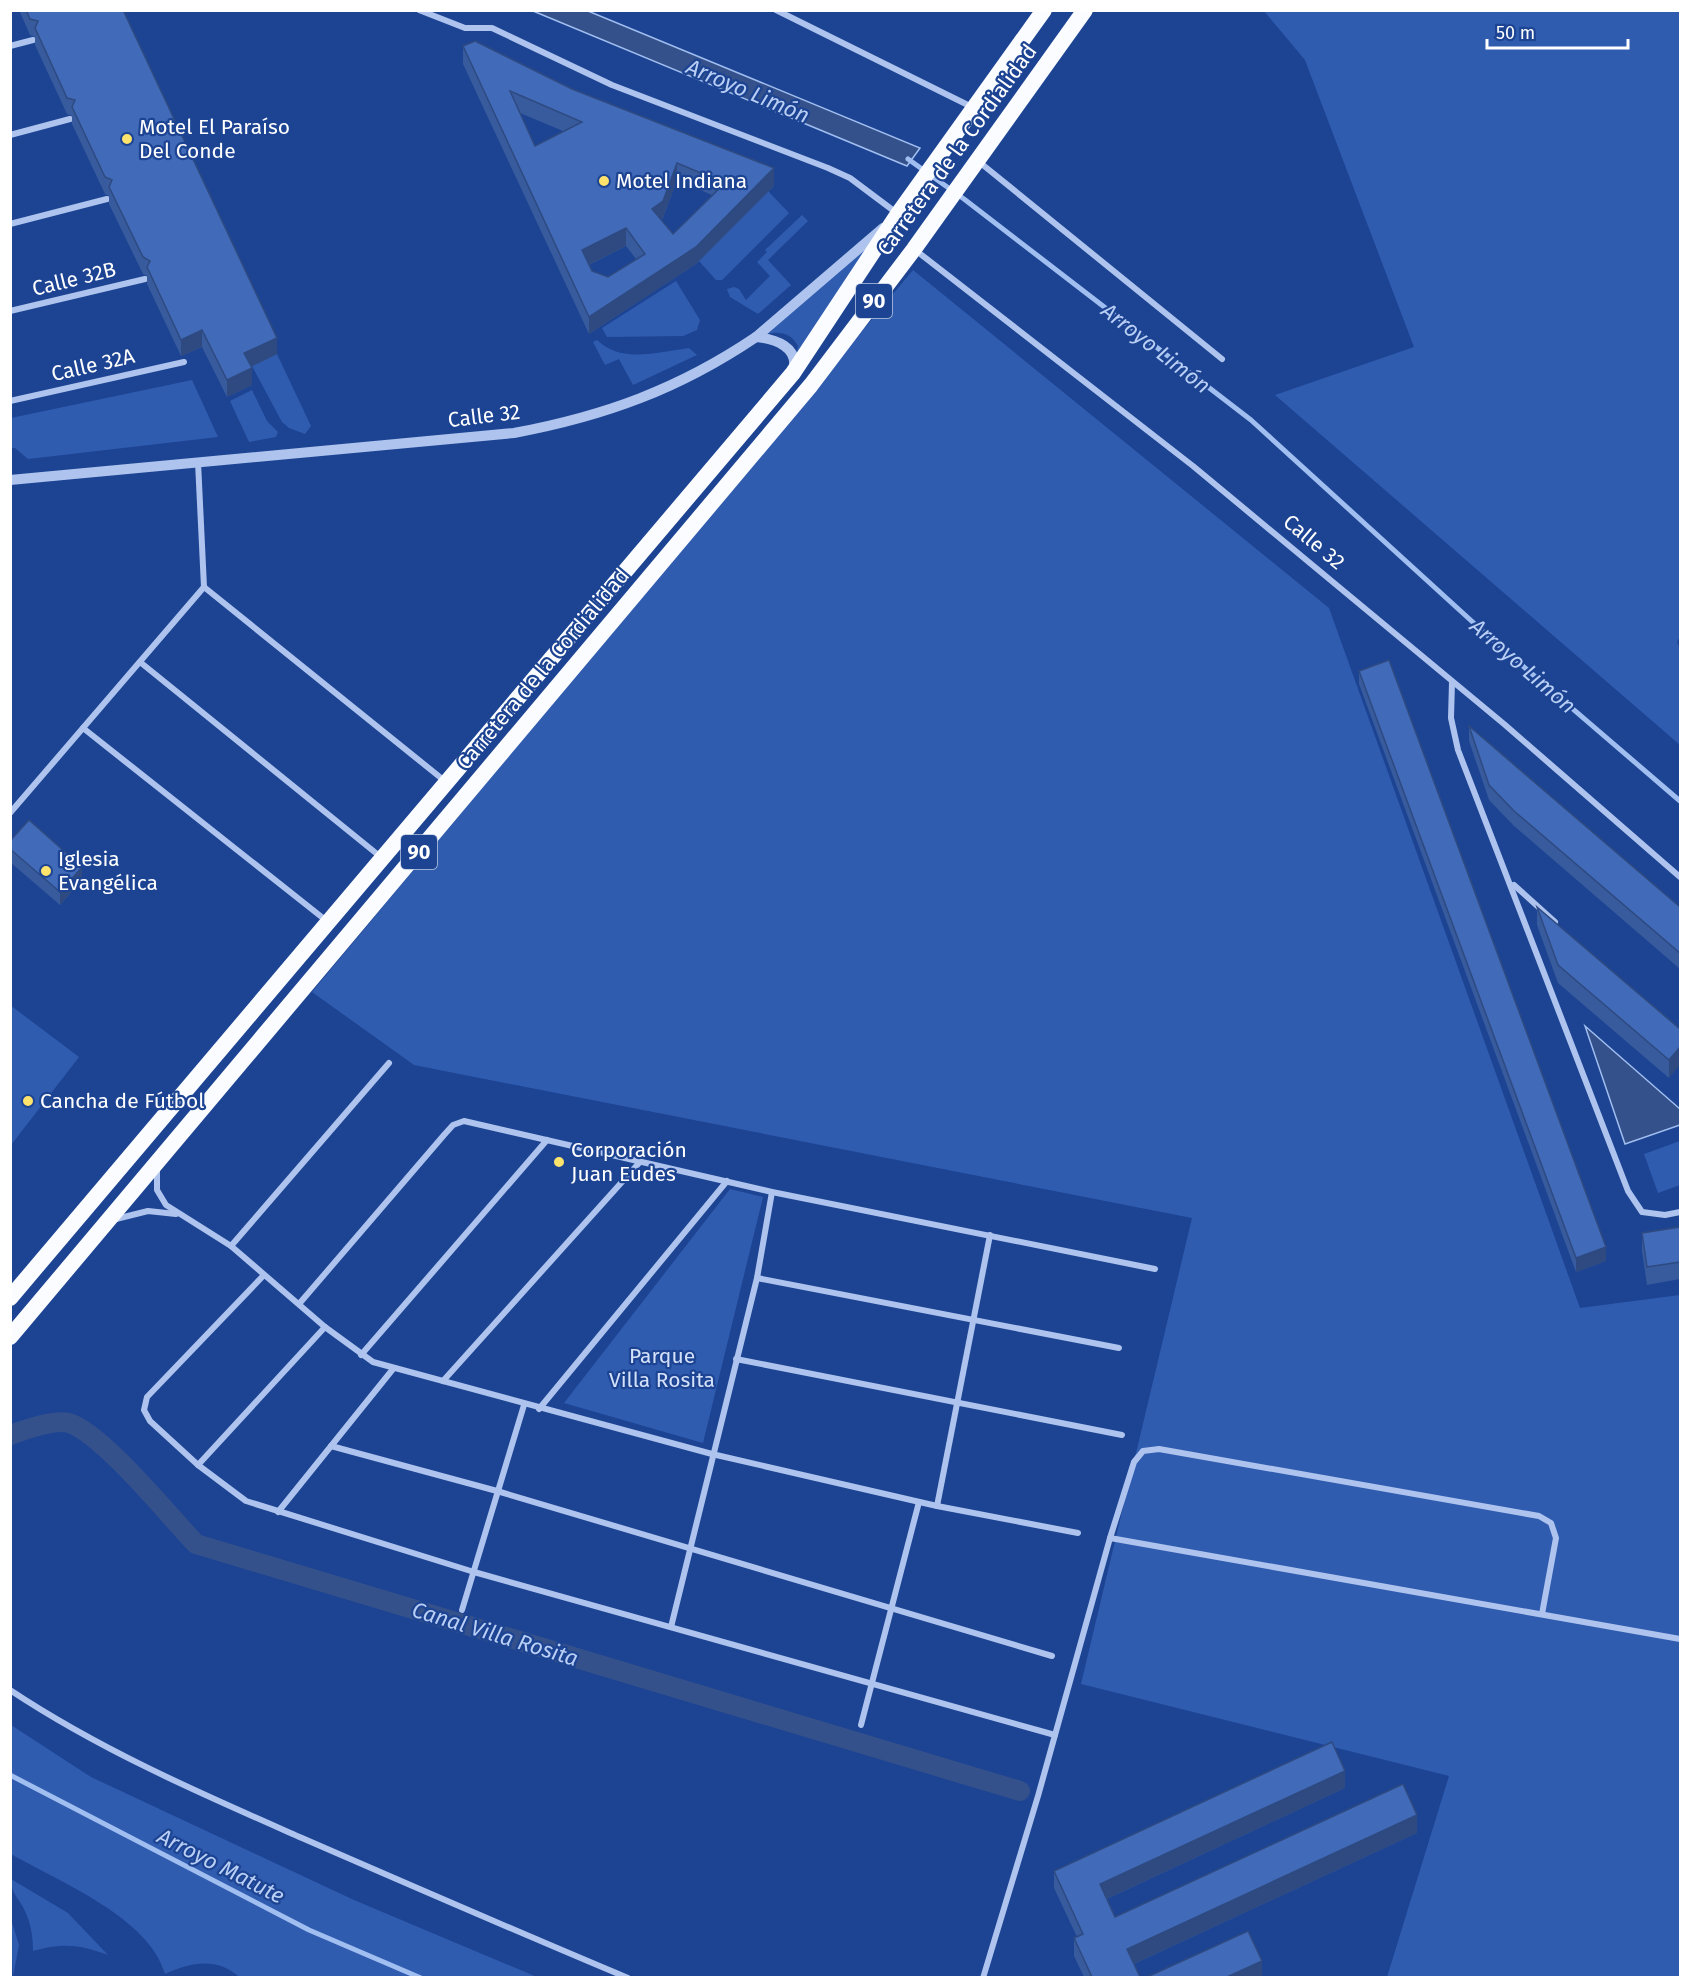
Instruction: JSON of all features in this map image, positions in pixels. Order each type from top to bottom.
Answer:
[{"type":"highway","name":"Carretera de la Cordialidad","points":[[10,1298],[793,373],[898,214],[1044,10]]},
{"type":"highway","name":"Carretera de la Cordialidad","points":[[10,1337],[811,385],[914,249],[1085,10]]},
{"type":"street","points":[[419,10],[465,28],[492,28],[612,85],[828,168],[850,178],[898,214]]},
{"type":"street","points":[[776,10],[974,108]]},
{"type":"street","points":[[10,46],[33,40]]},
{"type":"street","points":[[10,135],[70,119]]},
{"type":"street","points":[[978,161],[1222,359]]},
{"type":"street","points":[[10,224],[107,199]]},
{"type":"street","name":"Calle 32","points":[[10,480],[514,433],[553,426],[635,402],[735,351],[756,337],[898,214]]},
{"type":"street","name":"Calle 32","points":[[914,249],[1193,466],[1452,682],[1680,877]]},
{"type":"street","name":"Calle 32B","points":[[10,311],[145,279]]},
{"type":"street","points":[[756,337],[773,339],[786,346],[794,359],[793,373]]},
{"type":"street","name":"Calle 32A","points":[[10,400],[184,362]]},
{"type":"street","points":[[10,813],[204,587],[198,462]]},
{"type":"street","points":[[204,587],[447,782]]},
{"type":"street","points":[[140,662],[382,858]]},
{"type":"street","points":[[1452,682],[1451,718],[1458,750],[1628,1191],[1642,1212],[1665,1215],[1680,1212]]},
{"type":"street","points":[[83,728],[328,922]]},
{"type":"street","points":[[1511,883],[1564,931]]},
{"type":"street","points":[[231,1246],[389,1063]]},
{"type":"street","points":[[299,1304],[453,1125],[464,1120],[772,1192],[1155,1269]]},
{"type":"street","points":[[361,1355],[547,1140]]},
{"type":"street","points":[[161,1157],[156,1173],[157,1190],[166,1205],[231,1246],[361,1355],[393,1369],[712,1454],[937,1506],[1078,1533]]},
{"type":"street","points":[[443,1381],[639,1162]]},
{"type":"street","points":[[539,1408],[727,1181]]},
{"type":"street","points":[[671,1627],[688,1549],[757,1278],[772,1192]]},
{"type":"street","points":[[105,1226],[118,1218],[141,1212],[180,1215]]},
{"type":"street","points":[[937,1506],[990,1236]]},
{"type":"street","points":[[264,1275],[147,1397],[144,1410],[150,1421],[198,1465],[246,1501],[474,1572],[1055,1735]]},
{"type":"street","points":[[757,1278],[1119,1348]]},
{"type":"street","points":[[198,1465],[325,1326]]},
{"type":"street","points":[[735,1359],[1122,1435]]},
{"type":"street","points":[[278,1512],[393,1369]]},
{"type":"street","points":[[462,1610],[524,1405]]},
{"type":"street","points":[[331,1446],[497,1491],[1052,1656]]},
{"type":"street","points":[[983,1977],[1055,1735],[1110,1538],[1134,1462],[1143,1451],[1159,1449],[1539,1516],[1551,1523],[1556,1538],[1542,1614]]},
{"type":"street","points":[[861,1725],[919,1502]]},
{"type":"street","points":[[1110,1538],[1680,1639]]},
{"type":"street","points":[[10,1690],[60,1723],[165,1777],[496,1923],[628,1977]]},
{"type":"green space","points":[[1264,11],[1680,11],[1680,636],[1677,642],[1680,650],[1680,745],[1275,395],[1414,347],[1305,60]]},
{"type":"green space","points":[[768,191],[789,213],[722,280],[716,280],[699,261]]},
{"type":"green space","points":[[802,215],[808,221],[768,260],[791,285],[758,314],[730,297],[727,289],[734,287],[739,289],[746,300],[770,276],[757,262],[767,252],[765,250]]},
{"type":"green space","points":[[884,229],[796,356],[798,346],[792,338],[781,333],[767,334]]},
{"type":"green space","points":[[913,270],[1329,608],[1580,1308],[1680,1295],[1680,1977],[1387,1977],[1449,1776],[1081,1684],[1192,1218],[414,1065],[312,992]]},
{"type":"green space","points":[[676,281],[700,320],[697,330],[683,336],[607,337],[602,328]]},
{"type":"green space","points":[[597,340],[618,352],[629,354],[653,354],[689,348],[697,355],[633,385],[619,359],[605,365],[593,342]]},
{"type":"green space","points":[[277,354],[311,426],[305,434],[289,428],[282,422],[252,366]]},
{"type":"green space","points":[[192,380],[218,437],[28,459],[15,448],[11,448],[11,418]]},
{"type":"green space","points":[[252,390],[267,421],[278,432],[276,437],[249,442],[230,401]]},
{"type":"green space","name":"Cancha de Fútbol","points":[[10,1005],[79,1057],[11,1145],[10,1145]]},
{"type":"green space","points":[[1680,1141],[1680,1185],[1658,1193],[1644,1154]]},
{"type":"green space","name":"Parque Villa Rosita","points":[[730,1189],[763,1197],[703,1443],[564,1403]]},
{"type":"green space","points":[[11,1725],[91,1777],[354,1900],[537,1977],[240,1978],[232,1971],[213,1964],[194,1964],[165,1974],[156,1954],[141,1935],[122,1918],[77,1889],[11,1854]]},
{"type":"green space","points":[[11,1879],[68,1913],[108,1955],[70,1946],[33,1951],[28,1919],[13,1891]]},
{"type":"green space","points":[[10,1916],[19,1945],[13,1976]]},
{"type":"water","name":"Arroyo Limón","points":[[533,11],[588,11],[920,148],[907,166]]},
{"type":"water","points":[[1585,1026],[1680,1109],[1680,1125],[1625,1144]]},
{"type":"building","points":[[26,10],[123,10],[277,338],[244,353],[252,368],[227,380],[202,330],[181,340],[147,267],[150,261],[143,257],[109,187],[112,180],[105,177],[72,107],[75,100],[67,98],[35,28],[38,21],[30,19]]},
{"type":"building","points":[[475,41],[572,89],[774,168],[696,247],[589,317],[463,46]],"holes":[[[510,91],[582,122],[535,146]],[[677,163],[725,183],[673,234],[652,209],[663,201]],[[626,228],[645,254],[608,277],[592,271],[582,250]]]},
{"type":"building","points":[[1389,660],[1606,1247],[1576,1258],[1359,671]]},
{"type":"building","points":[[1469,726],[1680,907],[1680,953],[1514,811],[1489,785]]},
{"type":"building","name":"Iglesia Evangélica","points":[[29,820],[82,867],[60,892],[10,849],[10,841]]},
{"type":"building","points":[[1537,907],[1680,1029],[1680,1047],[1669,1060],[1558,965]]},
{"type":"building","points":[[1680,1227],[1680,1262],[1647,1267],[1642,1233]]},
{"type":"building","points":[[1332,1742],[1345,1771],[1100,1884],[1115,1917],[1403,1784],[1417,1815],[1127,1949],[1140,1977],[1092,1977],[1074,1938],[1083,1934],[1054,1871]]},
{"type":"building","points":[[1248,1931],[1262,1961],[1227,1977],[1147,1977]]},
{"type":"waterway","name":"Arroyo Limón","points":[[908,159],[964,199],[1251,420],[1488,636],[1680,801]]},
{"type":"waterway","name":"Canal Villa Rosita","points":[[10,1435],[56,1422],[69,1423],[83,1430],[117,1459],[196,1544],[1020,1791]]},
{"type":"waterway","name":"Arroyo Matute","points":[[10,1775],[309,1930],[421,1978]]},
{"type":"place","name":"Motel El Paraíso Del Conde","points":[[127,139]]},
{"type":"place","name":"Motel Indiana","points":[[604,181]]},
{"type":"place","name":"Iglesia Evangélica","points":[[46,871]]},
{"type":"place","name":"Cancha de Fútbol","points":[[28,1101]]},
{"type":"place","name":"Corporación Juan Eudes","points":[[559,1162]]}]
